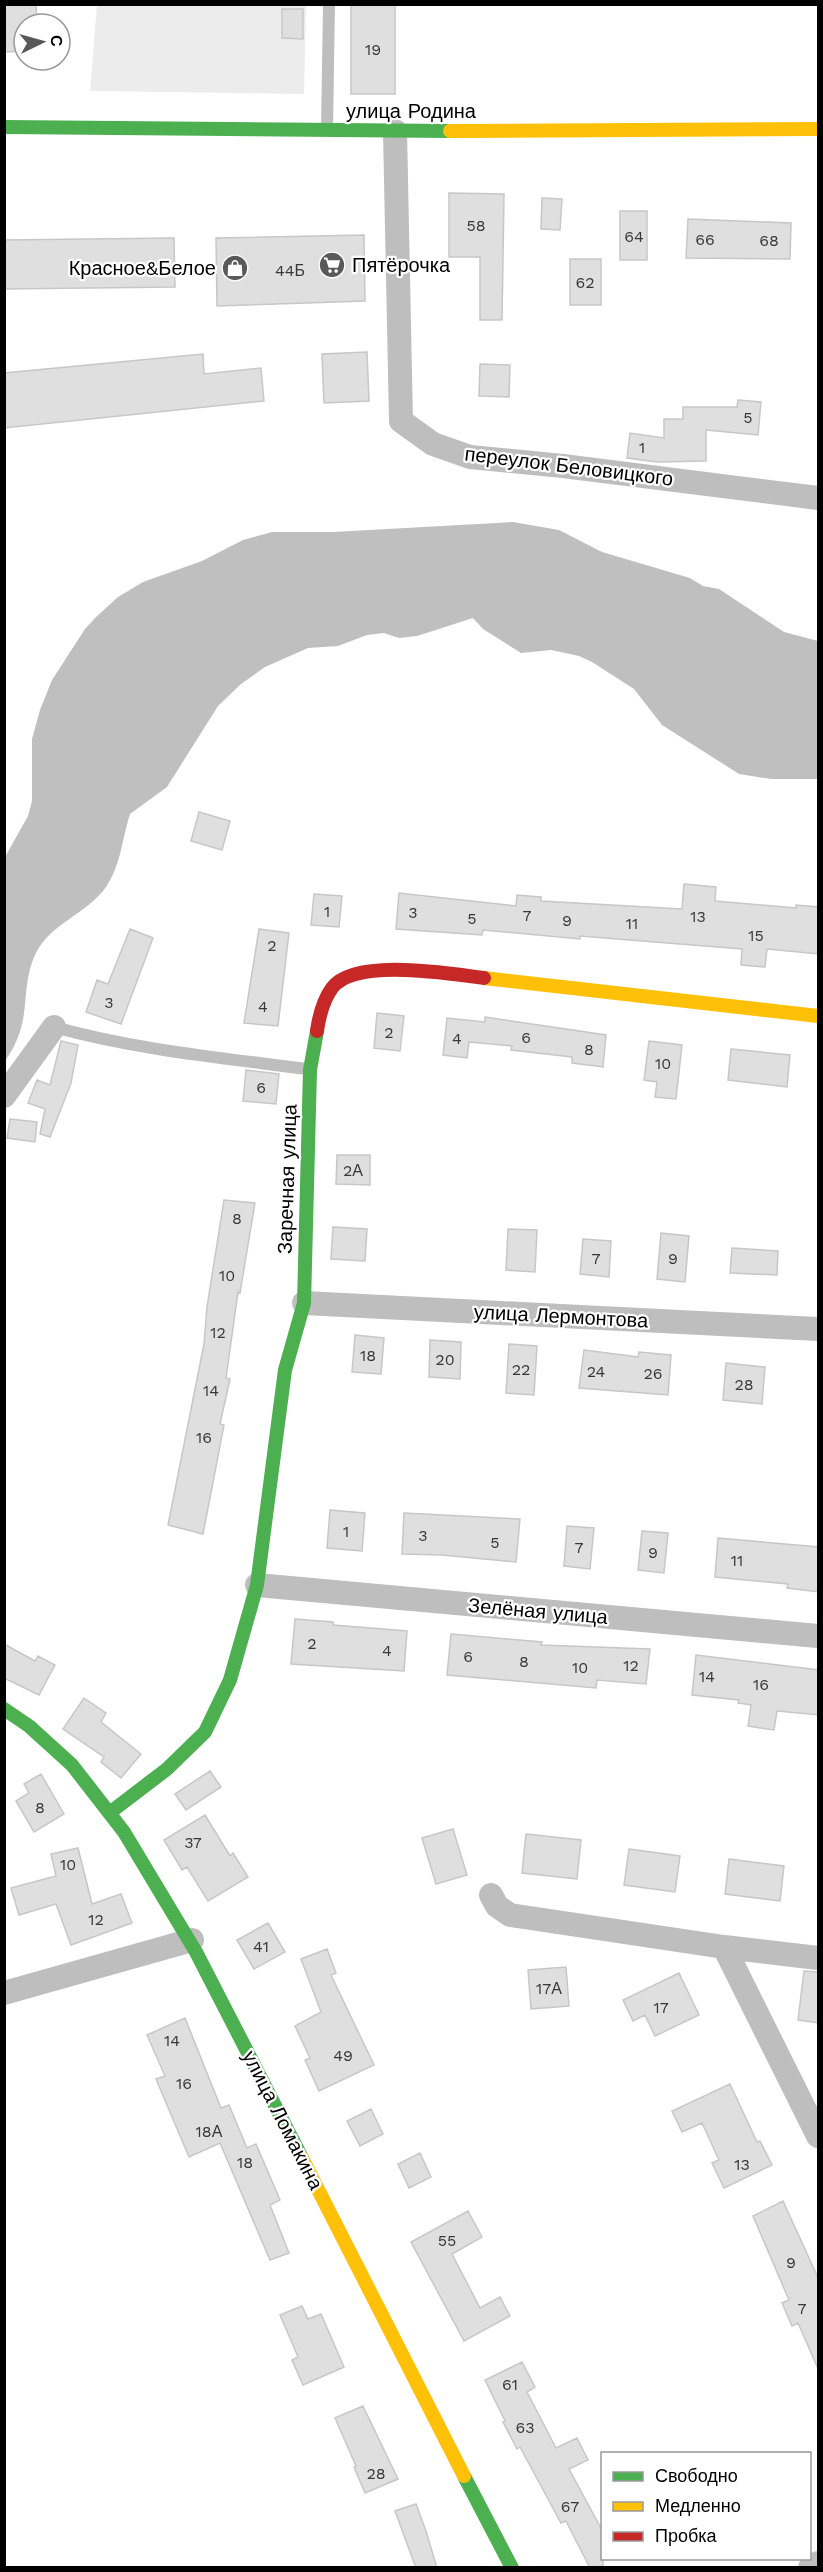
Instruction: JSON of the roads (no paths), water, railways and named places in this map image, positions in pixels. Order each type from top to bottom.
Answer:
[{"type":"street","name":"улица Родина","points":[[4,127],[395,131],[819,129]]},
{"type":"street","name":"переулок Беловицкого","points":[[395,131],[401,421],[433,444],[470,458],[563,465],[819,498]]},
{"type":"street","name":"Заречная улица","points":[[112,1812],[167,1769],[205,1732],[230,1680],[257,1585],[285,1370],[304,1303],[310,1070],[319,1016],[333,986],[359,973],[396,968],[819,1016]]},
{"type":"street","points":[[4,1096],[54,1028]]},
{"type":"street","name":"улица Лермонтова","points":[[304,1303],[819,1329]]},
{"type":"street","name":"Зелёная улица","points":[[257,1585],[819,1636]]},
{"type":"street","name":"улица Ломакина","points":[[4,1709],[48,1741],[80,1770],[112,1812],[192,1940],[434,2421],[512,2568]]},
{"type":"street","points":[[491,1895],[497,1906],[510,1915],[724,1947],[819,1958]]},
{"type":"street","points":[[4,1993],[192,1940]]},
{"type":"street","points":[[724,1947],[819,2136]]},
{"type":"street","points":[[810,2568],[819,2563]]},
{"type":"lane","points":[[327,130],[329,4]]},
{"type":"lane","points":[[54,1028],[96,1039],[171,1052],[310,1070]]},
{"type":"place","name":"Пятёрочка","points":[[332,265]]},
{"type":"place","name":"Красное&Белое","points":[[235,268]]}]
